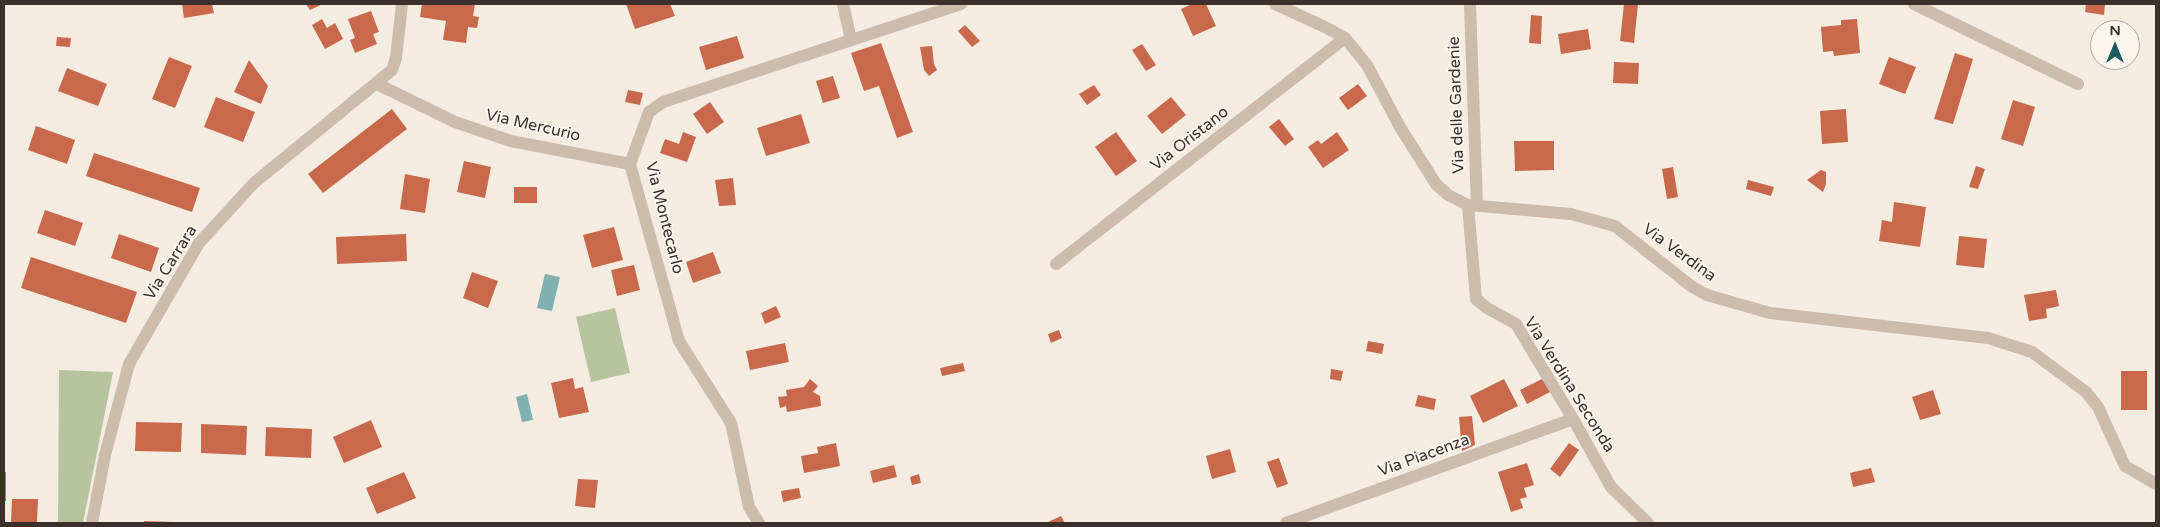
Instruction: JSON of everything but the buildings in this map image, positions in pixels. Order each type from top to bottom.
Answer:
[{"type":"street","name":"Via Carrara","points":[[92,523],[105,455],[129,364],[199,243],[254,183],[392,70],[396,58],[402,4]]},
{"type":"street","points":[[843,4],[851,40]]},
{"type":"street","name":"Via Montecarlo","points":[[758,523],[749,507],[731,423],[679,341],[630,164],[649,112],[663,102],[961,4]]},
{"type":"street","name":"Via Verdina","points":[[1275,4],[1345,38],[1367,65],[1400,127],[1436,184],[1448,195],[1472,205],[1570,214],[1615,226],[1691,286],[1707,295],[1770,313],[1988,338],[2032,352],[2086,392],[2098,407],[2124,466],[2156,484]]},
{"type":"street","name":"Via delle Gardenie","points":[[1470,4],[1472,205]]},
{"type":"street","points":[[1914,4],[2078,84]]},
{"type":"street","name":"Via Oristano","points":[[1056,264],[1345,38]]},
{"type":"street","name":"Via Mercurio","points":[[377,84],[455,122],[511,141],[630,164]]},
{"type":"street","name":"Via Verdina Seconda","points":[[1472,205],[1476,299],[1487,308],[1516,324],[1573,419],[1610,486],[1648,523]]},
{"type":"street","name":"Via Piacenza","points":[[1286,523],[1573,419]]},
{"type":"green space","points":[[615,308],[630,373],[591,382],[576,317]]},
{"type":"green space","points":[[59,370],[113,372],[83,523],[58,523]]},
{"type":"water","points":[[545,274],[560,277],[552,311],[537,308]]},
{"type":"water","points":[[527,394],[533,420],[522,422],[516,397]]}]
